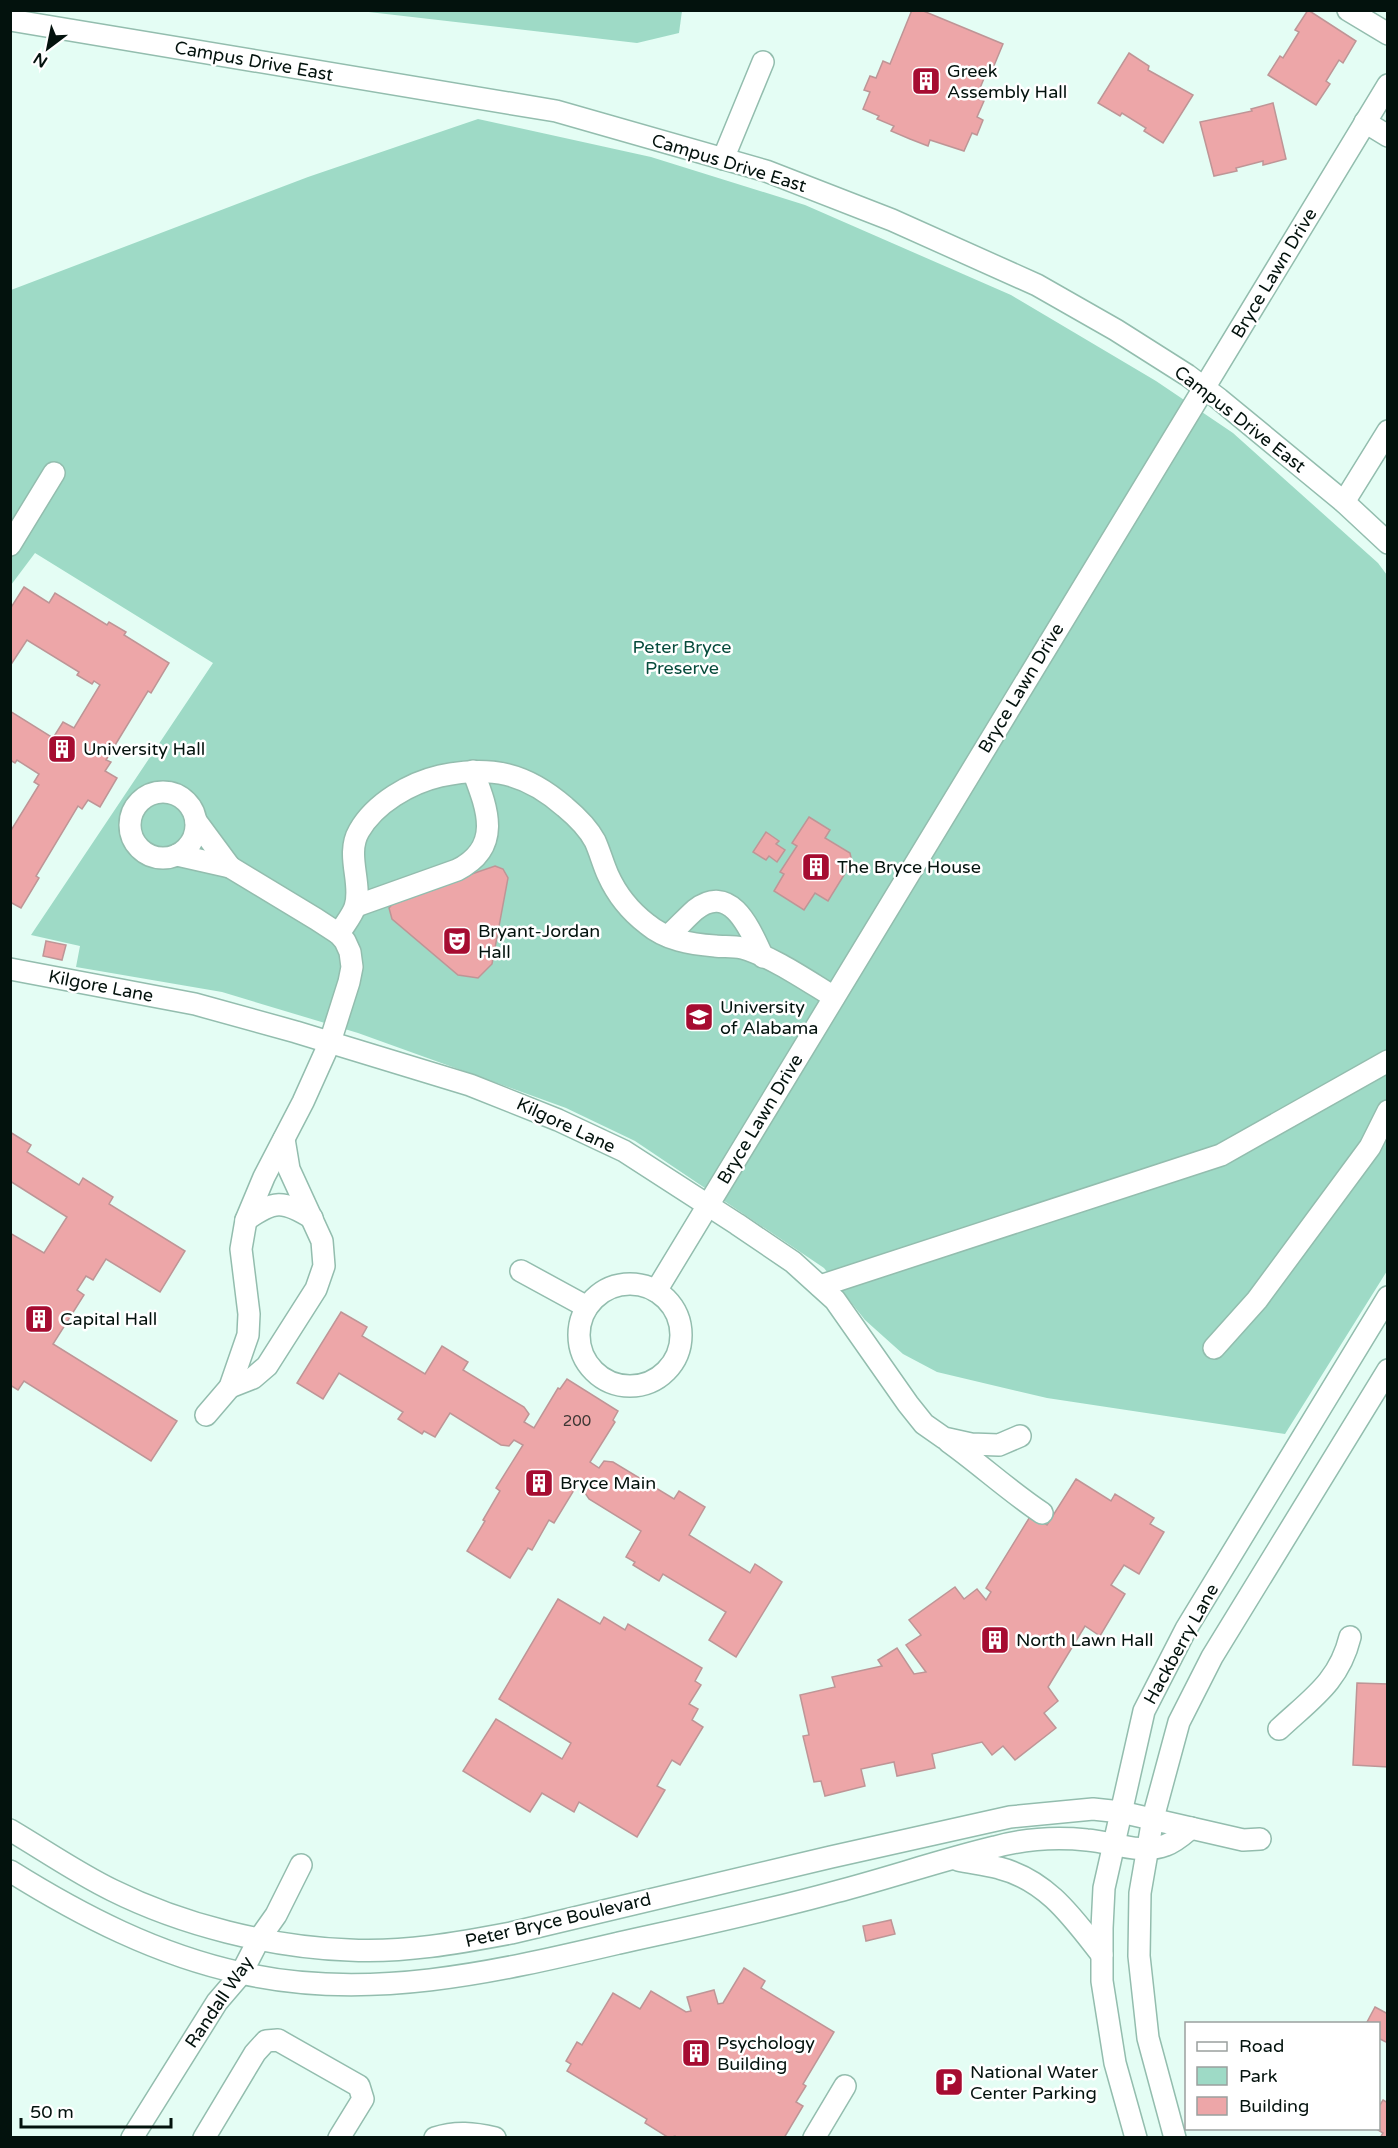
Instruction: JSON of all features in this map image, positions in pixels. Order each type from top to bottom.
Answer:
[{"type":"street","points":[[1348,10],[1388,34]]},
{"type":"street","name":"Campus Drive East","points":[[10,20],[556,111],[766,171],[892,220],[1037,285],[1116,330],[1204,387],[1344,502],[1388,543]]},
{"type":"street","points":[[723,159],[763,62]]},
{"type":"street","name":"Bryce Lawn Drive","points":[[656,1291],[1388,85]]},
{"type":"street","points":[[1365,122],[1388,136]]},
{"type":"street","points":[[1344,502],[1388,431]]},
{"type":"street","points":[[10,545],[54,473]]},
{"type":"street","points":[[339,934],[356,906],[353,856],[358,832],[373,812],[403,790],[428,779],[473,771],[505,773],[527,780],[546,791],[579,819],[594,840],[608,876],[627,907],[649,926],[668,936],[697,945],[740,948],[763,957],[834,997]]},
{"type":"street","points":[[356,906],[457,870],[478,854],[487,836],[488,817],[473,771]]},
{"type":"street","points":[[170,793],[180,796],[194,811],[196,821],[196,831],[186,850],[167,858],[156,857],[139,847],[133,838],[131,828],[131,818],[135,808],[141,800],[150,795],[170,793]]},
{"type":"street","points":[[196,821],[230,867]]},
{"type":"street","points":[[177,855],[230,867],[339,934],[349,948],[352,967],[330,1042],[303,1102],[264,1177],[246,1220],[241,1249],[249,1314],[248,1335],[230,1387],[207,1415]]},
{"type":"street","points":[[668,936],[696,910],[710,903],[724,903],[737,910],[746,922],[763,957]]},
{"type":"street","name":"Kilgore Lane","points":[[10,969],[195,1004],[470,1085],[558,1120],[624,1151],[793,1262],[835,1300],[913,1411],[924,1424],[944,1438],[971,1444],[999,1445],[1020,1436]]},
{"type":"street","points":[[820,1286],[1221,1155],[1388,1061]]},
{"type":"street","points":[[1214,1348],[1257,1299],[1370,1147],[1388,1111]]},
{"type":"street","points":[[230,1387],[253,1378],[267,1366],[316,1289],[324,1266],[322,1241],[289,1169],[284,1139]]},
{"type":"street","points":[[246,1220],[265,1206],[280,1203],[294,1207],[313,1219]]},
{"type":"street","points":[[521,1271],[587,1307]]},
{"type":"street","points":[[634,1285],[656,1291],[669,1302],[678,1317],[682,1334],[679,1352],[671,1367],[658,1378],[642,1385],[625,1387],[608,1382],[594,1372],[584,1357],[579,1340],[580,1323],[587,1307],[611,1288],[634,1285]]},
{"type":"street","name":"Hackberry Lane","points":[[1136,2138],[1114,2063],[1102,1981],[1102,1955],[1104,1888],[1144,1711],[1186,1629],[1388,1297]]},
{"type":"street","name":"Hackberry Lane","points":[[1175,2138],[1148,2038],[1139,1956],[1140,1893],[1153,1818],[1179,1722],[1212,1657],[1388,1370]]},
{"type":"street","points":[[944,1438],[986,1469],[1013,1494],[1042,1513]]},
{"type":"street","points":[[1279,1730],[1330,1681],[1341,1666],[1350,1637]]},
{"type":"street","name":"Peter Bryce Boulevard","points":[[10,1830],[112,1890],[187,1922],[259,1939],[348,1950],[444,1945],[511,1933],[978,1822],[1062,1810],[1093,1809],[1121,1812],[1243,1840],[1260,1839]]},
{"type":"street","points":[[1148,1850],[1168,1845],[1191,1828]]},
{"type":"street","name":"Peter Bryce Boulevard","points":[[10,1871],[96,1922],[175,1954],[241,1974],[308,1983],[408,1984],[517,1967],[839,1892],[997,1846],[1029,1840],[1088,1840],[1148,1850]]},
{"type":"street","points":[[951,1859],[999,1868],[1031,1880],[1053,1896],[1102,1955]]},
{"type":"street","name":"Randall Way","points":[[132,2138],[217,2002],[241,1974],[301,1865]]},
{"type":"street","points":[[204,2138],[255,2053],[266,2041],[278,2040],[359,2086],[363,2099],[339,2138]]},
{"type":"street","points":[[814,2138],[845,2086]]},
{"type":"street","points":[[435,2138],[455,2133],[474,2133],[495,2138]]},
{"type":"green space","points":[[682,10],[679,33],[637,43],[360,11]]},
{"type":"green space","name":"Peter Bryce Preserve","points":[[478,119],[651,157],[805,205],[1011,295],[1156,381],[1233,433],[1378,563],[1387,575],[1387,1271],[1285,1434],[1047,1398],[937,1372],[903,1354],[865,1320],[824,1268],[635,1141],[566,1108],[358,1033],[222,992],[76,967],[80,946],[31,935],[213,663],[35,553],[11,585],[11,290],[308,177]]},
{"type":"building","name":"Greek Assembly Hall","points":[[912,10],[921,10],[1003,44],[993,68],[989,66],[976,98],[984,101],[977,117],[983,120],[977,135],[972,133],[964,151],[930,140],[928,146],[910,139],[891,131],[894,126],[877,119],[879,116],[863,109],[870,92],[864,90],[870,76],[876,78],[883,61],[890,64]]},
{"type":"building","points":[[1308,10],[1356,41],[1343,63],[1339,60],[1326,81],[1330,84],[1316,105],[1268,75],[1280,56],[1283,58],[1299,32],[1295,30]]},
{"type":"building","points":[[1129,53],[1149,66],[1148,70],[1193,95],[1163,143],[1144,131],[1146,128],[1122,113],[1120,116],[1098,103]]},
{"type":"building","points":[[1273,103],[1286,159],[1263,165],[1263,161],[1236,168],[1237,171],[1214,176],[1200,122],[1252,111],[1251,109]]},
{"type":"building","name":"University Hall","points":[[24,587],[49,603],[55,593],[107,625],[109,622],[126,632],[124,635],[169,663],[151,693],[148,691],[106,760],[111,762],[105,771],[117,778],[100,807],[88,800],[82,809],[78,806],[36,876],[39,878],[21,908],[10,902],[10,832],[39,785],[34,782],[39,774],[17,760],[15,763],[10,760],[10,711],[53,738],[63,722],[74,728],[100,685],[94,681],[92,684],[77,675],[79,672],[27,640],[10,666],[10,609]]},
{"type":"building","name":"The Bryce House","points":[[809,817],[830,830],[825,838],[850,853],[852,862],[828,901],[815,893],[804,910],[774,891],[784,874],[780,872],[797,846],[792,843]]},
{"type":"building","points":[[766,832],[779,841],[776,844],[785,850],[777,862],[769,856],[766,860],[753,852]]},
{"type":"building","name":"Bryant-Jordan Hall","points":[[495,866],[503,869],[508,878],[492,964],[478,978],[458,975],[392,919],[389,908],[396,900]]},
{"type":"building","points":[[46,941],[66,945],[62,960],[43,956]]},
{"type":"building","name":"Capital Hall","points":[[10,1132],[31,1145],[27,1152],[79,1185],[83,1178],[113,1197],[109,1204],[185,1251],[160,1292],[106,1259],[93,1280],[86,1276],[77,1290],[84,1295],[53,1344],[177,1421],[151,1461],[24,1381],[18,1390],[10,1385],[10,1233],[44,1253],[67,1217],[10,1181]]},
{"type":"building","name":"Bryce Main","points":[[341,1312],[367,1327],[362,1336],[425,1374],[442,1346],[468,1362],[463,1370],[524,1407],[529,1414],[524,1422],[534,1428],[558,1388],[560,1389],[567,1379],[618,1411],[613,1420],[615,1422],[590,1462],[599,1468],[604,1461],[613,1462],[674,1499],[679,1491],[705,1507],[689,1535],[750,1573],[755,1564],[782,1582],[736,1657],[709,1640],[726,1612],[663,1574],[659,1581],[633,1565],[635,1562],[626,1557],[641,1531],[589,1499],[585,1493],[589,1486],[580,1480],[554,1523],[549,1520],[532,1550],[528,1548],[510,1578],[467,1551],[500,1491],[496,1488],[523,1445],[514,1440],[509,1446],[501,1445],[450,1413],[435,1437],[424,1431],[422,1434],[398,1419],[403,1412],[339,1373],[323,1399],[297,1383]]},
{"type":"building","name":"North Lawn Hall","points":[[1076,1479],[1111,1501],[1115,1494],[1154,1518],[1150,1524],[1164,1532],[1139,1574],[1124,1565],[1111,1585],[1125,1594],[1100,1636],[1085,1626],[1048,1687],[1058,1701],[1044,1713],[1056,1728],[1015,1760],[1003,1746],[992,1755],[982,1742],[932,1754],[935,1768],[897,1776],[894,1762],[861,1769],[865,1786],[825,1796],[821,1781],[814,1782],[803,1736],[809,1735],[800,1695],[835,1687],[832,1677],[882,1666],[878,1660],[897,1648],[914,1674],[926,1672],[906,1645],[921,1635],[909,1620],[955,1587],[964,1599],[977,1589],[986,1600],[991,1592],[986,1588],[1031,1515],[1047,1525]]},
{"type":"building","points":[[558,1599],[600,1624],[604,1617],[625,1630],[628,1624],[702,1668],[695,1681],[701,1685],[689,1704],[698,1709],[692,1720],[703,1727],[680,1765],[672,1760],[657,1786],[665,1790],[637,1837],[579,1802],[574,1812],[542,1793],[530,1812],[463,1771],[496,1719],[562,1759],[571,1743],[499,1699]]},
{"type":"building","points":[[1357,1683],[1388,1684],[1388,1767],[1353,1765]]},
{"type":"building","points":[[891,1920],[895,1934],[866,1941],[863,1926]]},
{"type":"building","name":"Psychology Building","points":[[744,1968],[765,1981],[761,1988],[834,2032],[803,2084],[806,2086],[796,2102],[803,2106],[784,2138],[678,2138],[675,2136],[669,2138],[645,2123],[647,2119],[567,2071],[571,2064],[566,2061],[577,2042],[582,2045],[613,1993],[640,2009],[651,1991],[686,2012],[691,2011],[687,1997],[714,1990],[718,2004],[723,2003]]},
{"type":"building","points":[[1375,2007],[1388,2014],[1388,2043],[1380,2039],[1380,2022],[1367,2022]]},
{"type":"building","points":[[1383,2100],[1388,2103],[1388,2138],[1380,2138],[1383,2133],[1378,2130],[1380,2105]]},
{"type":"place","name":"Greek Assembly Hall","points":[[926,81]]},
{"type":"place","name":"University Hall","points":[[62,749]]},
{"type":"place","name":"The Bryce House","points":[[816,867]]},
{"type":"place","name":"Bryant-Jordan Hall","points":[[457,941]]},
{"type":"place","name":"University of Alabama","points":[[699,1017]]},
{"type":"place","name":"Capital Hall","points":[[39,1319]]},
{"type":"place","name":"Bryce Main","points":[[539,1483]]},
{"type":"place","name":"North Lawn Hall","points":[[995,1640]]},
{"type":"place","name":"Psychology Building","points":[[696,2053]]},
{"type":"place","name":"National Water Center Parking","points":[[949,2082]]}]
